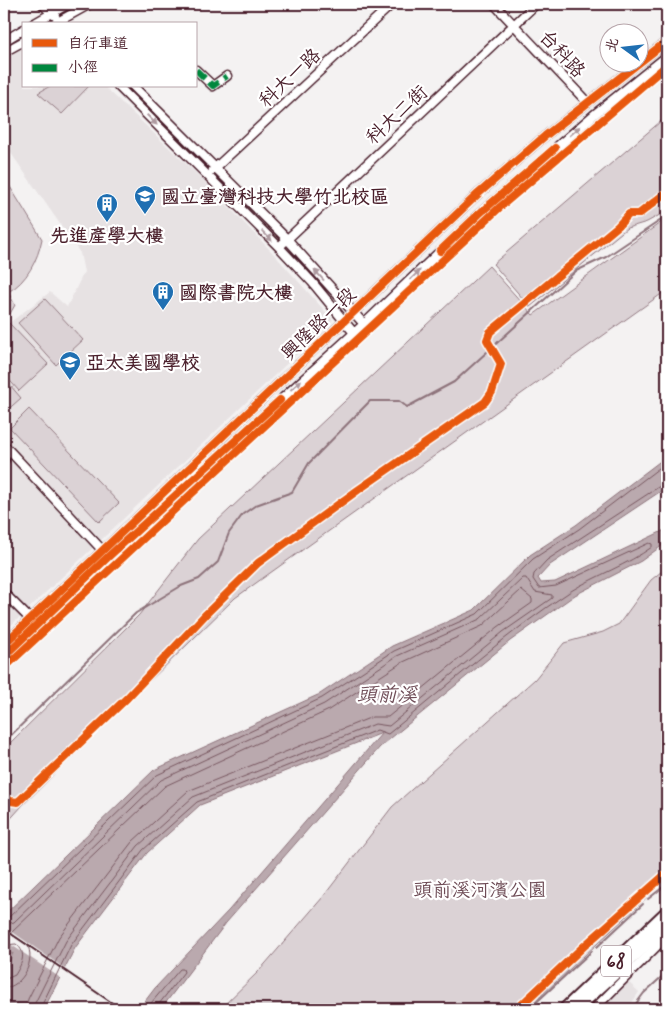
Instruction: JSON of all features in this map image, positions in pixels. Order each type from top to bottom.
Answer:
[{"type":"highway","name":"68","points":[[565,1009],[667,912]]},
{"type":"highway","name":"68","points":[[577,1009],[667,926]]},
{"type":"street","points":[[42,4],[52,12],[59,22]]},
{"type":"street","points":[[36,22],[68,4]]},
{"type":"street","points":[[62,22],[90,4]]},
{"type":"street","name":"科大一路","points":[[208,175],[392,4]]},
{"type":"street","name":"台科路","points":[[494,4],[587,102]]},
{"type":"street","name":"科大二街","points":[[279,247],[536,4]]},
{"type":"street","points":[[4,41],[22,30]]},
{"type":"street","name":"興隆路一段","points":[[4,644],[343,320],[478,194],[587,102],[667,41]]},
{"type":"street","points":[[4,52],[22,42]]},
{"type":"street","name":"興隆路一段","points":[[4,656],[108,556],[364,324],[479,214],[596,113],[667,56]]},
{"type":"street","points":[[198,72],[213,86],[227,76]]},
{"type":"street","points":[[120,88],[279,247],[312,282],[354,333]]},
{"type":"street","points":[[135,88],[287,239],[364,324]]},
{"type":"street","points":[[5,448],[108,556]]},
{"type":"street","points":[[4,461],[5,448]]},
{"type":"street","points":[[4,593],[30,619]]},
{"type":"street","points":[[594,1009],[667,936]]},
{"type":"shaded area","name":"國立臺灣科技大學竹北校區","points":[[22,48],[22,88],[106,88],[202,179],[271,251],[333,320],[4,632],[4,327],[50,292],[67,307],[84,272],[80,253],[4,143],[4,59]]},
{"type":"shaded area","points":[[627,981],[639,992],[628,1009],[597,1009]]},
{"type":"green space","points":[[47,88],[87,88],[62,114],[38,93]]},
{"type":"green space","points":[[667,116],[667,211],[647,222],[627,228],[530,307],[493,264]]},
{"type":"green space","points":[[4,177],[42,239],[31,269],[15,288],[8,292],[15,305],[4,324]]},
{"type":"green space","points":[[667,218],[667,290],[235,598],[22,806],[4,826],[4,749],[139,615],[198,539],[489,266],[533,315]]},
{"type":"green space","points":[[45,299],[83,340],[56,365],[18,323]]},
{"type":"green space","points":[[9,323],[48,364],[19,391],[4,374],[4,328]]},
{"type":"green space","points":[[4,378],[21,398],[4,413]]},
{"type":"green space","points":[[29,409],[119,503],[99,522],[10,428]]},
{"type":"green space","name":"頭前溪河濱公園","points":[[667,567],[667,879],[527,1009],[220,1009],[259,971],[323,897],[392,807],[535,679],[564,643],[603,632],[619,624],[651,580]]},
{"type":"water","name":"頭前溪","points":[[667,456],[667,487],[550,565],[538,578],[541,583],[555,582],[667,529],[667,542],[641,561],[575,595],[510,641],[380,747],[226,923],[161,1009],[139,1009],[155,988],[229,910],[382,733],[200,805],[147,853],[75,948],[44,1009],[4,1009],[4,974],[13,953],[4,959],[4,915],[154,770],[320,694],[392,646],[474,610],[530,555],[576,525]]},
{"type":"pier","points":[[4,926],[67,970],[62,979],[4,940]]},
{"type":"waterway","points":[[4,742],[136,613],[181,586],[199,579],[218,562],[229,533],[243,514],[256,505],[292,492],[309,463],[370,401],[399,401],[407,407],[454,382],[576,271],[606,257],[667,216]]},
{"type":"waterway","points":[[648,899],[667,884]]},
{"type":"waterway","points":[[597,947],[643,904]]},
{"type":"waterway","points":[[529,1009],[592,951]]},
{"type":"waterway","points":[[632,1009],[644,993],[667,972]]},
{"type":"railway","points":[[4,929],[121,1009]]},
{"type":"marked path","points":[[198,72],[213,86],[227,76]]},
{"type":"cycle path","points":[[4,644],[478,194],[545,136],[667,41]]},
{"type":"cycle path","points":[[4,668],[500,207],[667,65]]},
{"type":"cycle path","points":[[440,251],[479,214],[555,148]]},
{"type":"cycle path","points":[[4,796],[10,801],[18,802],[127,698],[206,614],[258,563],[358,490],[485,402],[492,392],[501,364],[487,340],[490,332],[618,226],[629,214],[639,214],[667,192]]},
{"type":"cycle path","points":[[4,656],[109,556],[280,400]]},
{"type":"cycle path","points":[[517,1009],[583,947],[667,873]]},
{"type":"place","name":"國立臺灣科技大學竹北校區","points":[[145,215]]},
{"type":"place","name":"先進產學大樓","points":[[107,223]]},
{"type":"place","name":"國際書院大樓","points":[[163,311]]},
{"type":"place","name":"亞太美國學校","points":[[70,381]]}]
